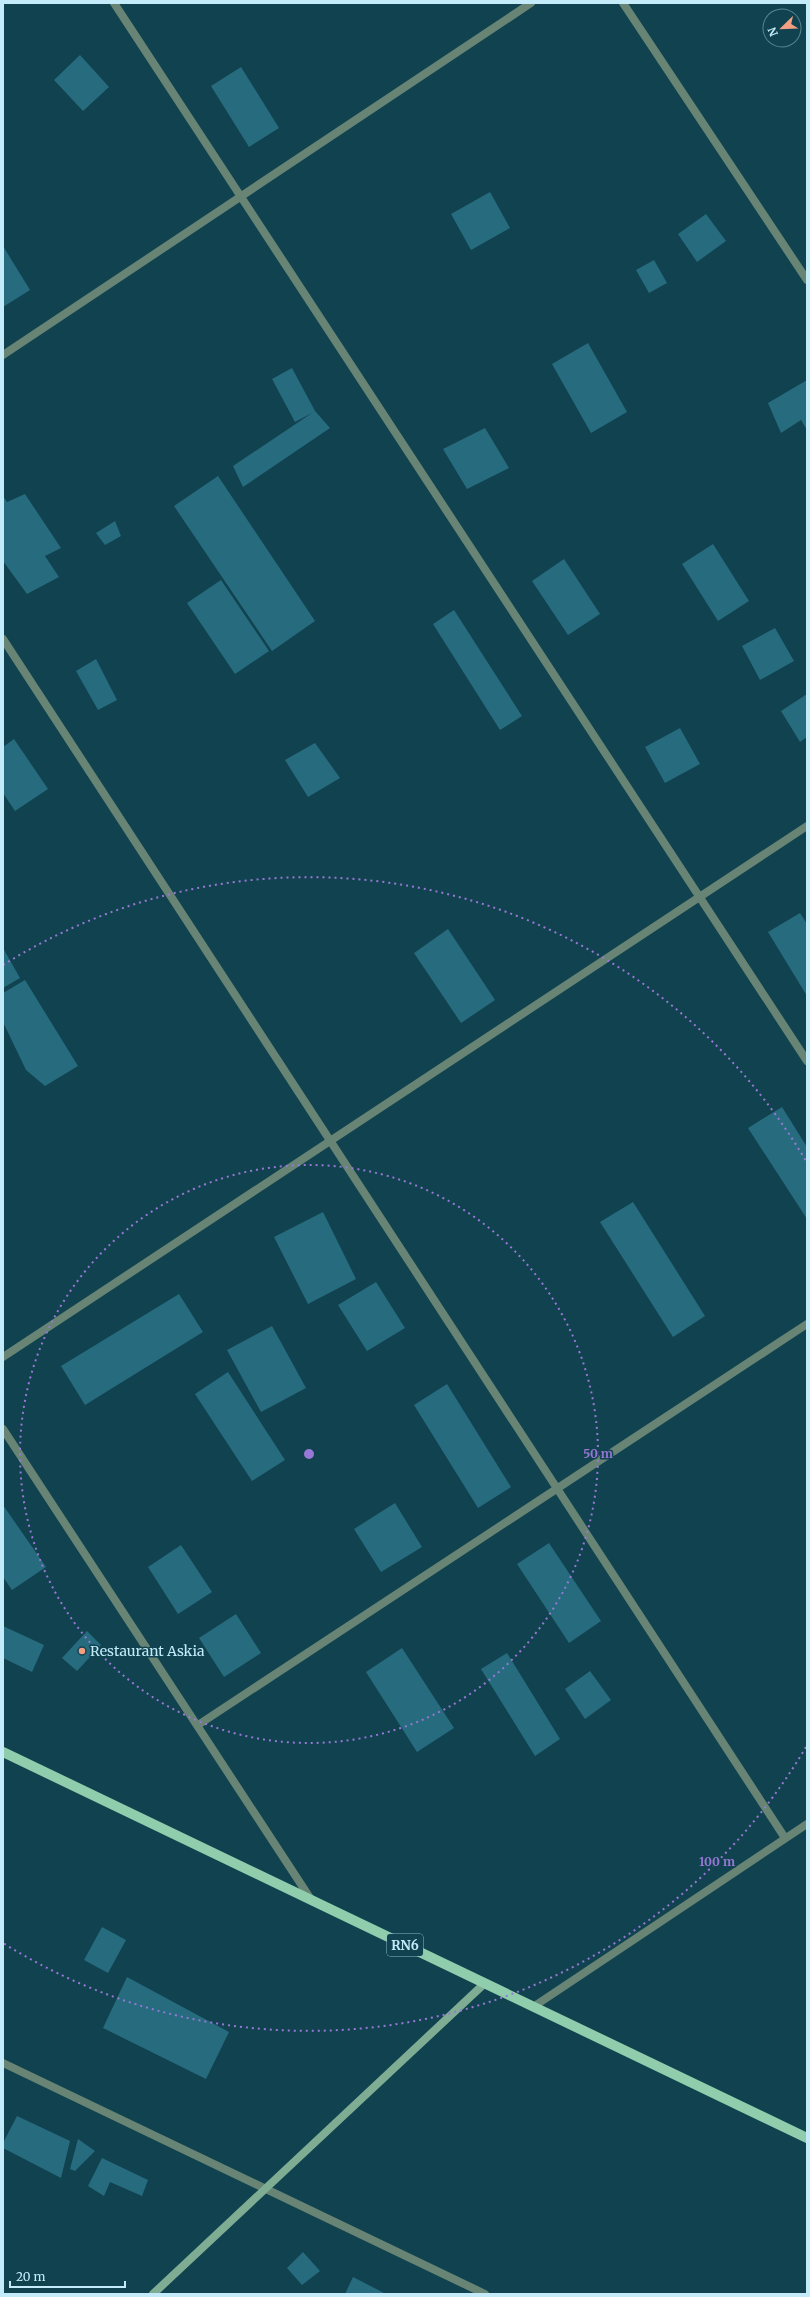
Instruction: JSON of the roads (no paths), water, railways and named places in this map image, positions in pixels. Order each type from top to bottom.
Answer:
[{"type":"main road","name":"RN6","points":[[3,1752],[807,2138]]},
{"type":"street","points":[[114,3],[807,1061]]},
{"type":"street","points":[[3,354],[531,3]]},
{"type":"street","points":[[623,3],[807,280]]},
{"type":"street","points":[[3,639],[785,1838]]},
{"type":"street","points":[[3,1357],[807,826]]},
{"type":"street","points":[[198,1726],[807,1324]]},
{"type":"street","points":[[3,1429],[312,1901]]},
{"type":"street","points":[[533,2007],[807,1824]]},
{"type":"street","points":[[153,2294],[485,1984]]},
{"type":"street","points":[[3,2063],[486,2294]]},
{"type":"place","name":"Restaurant Askia","points":[[82,1651]]}]
